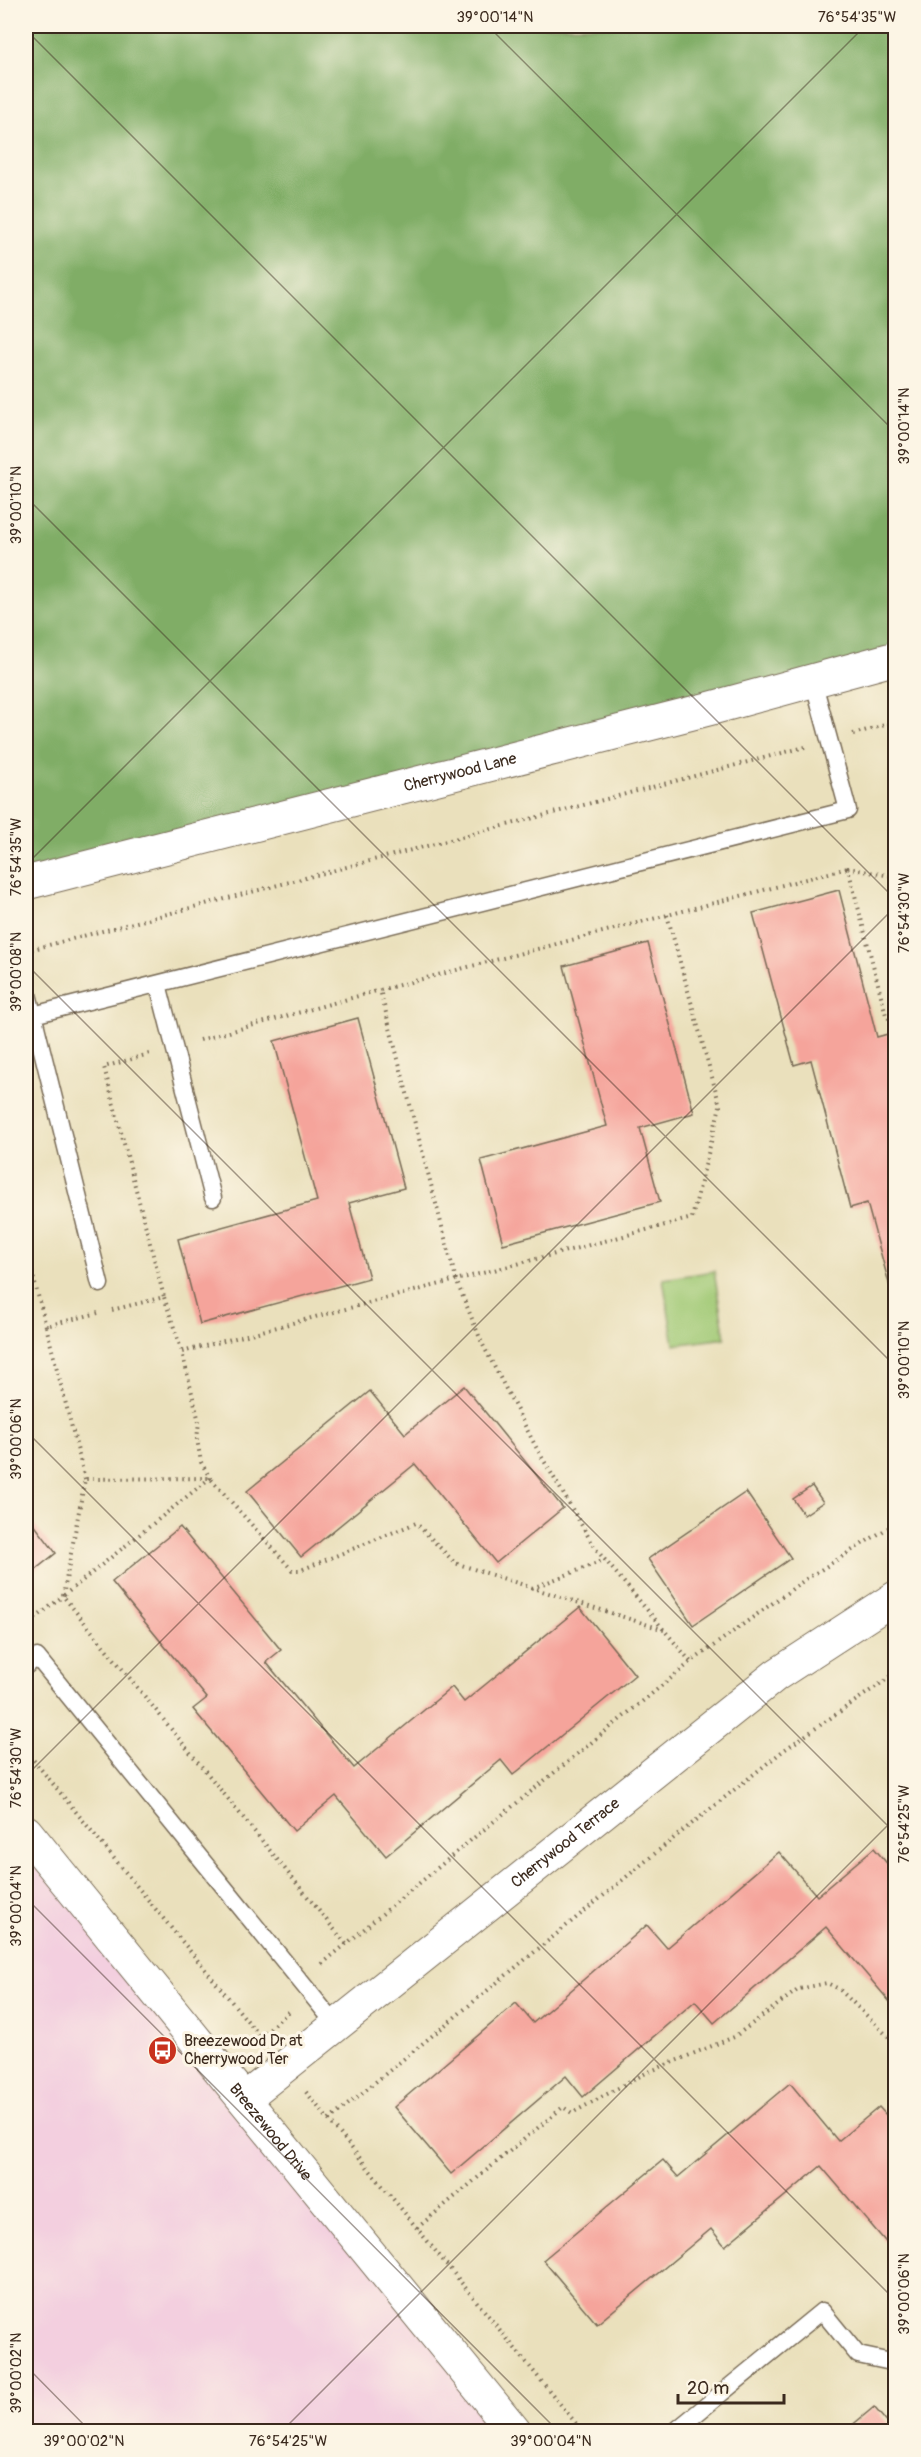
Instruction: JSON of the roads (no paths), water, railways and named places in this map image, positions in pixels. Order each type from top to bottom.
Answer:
[{"type":"street","name":"Cherrywood Lane","points":[[26,883],[896,658]]},
{"type":"street","name":"Cherrywood Terrace","points":[[244,2099],[776,1675],[896,1597]]},
{"type":"street","name":"Breezewood Drive","points":[[26,1832],[515,2432]]},
{"type":"lane","points":[[33,1015],[848,810],[813,681]]},
{"type":"lane","points":[[158,984],[213,1198]]},
{"type":"lane","points":[[26,986],[100,1284]]},
{"type":"lane","points":[[26,1666],[37,1657],[336,2025]]},
{"type":"lane","points":[[674,2432],[822,2311],[858,2355],[896,2363]]},
{"type":"place","name":"Breezewood Dr at Cherrywood Ter","points":[[163,2050]]}]
